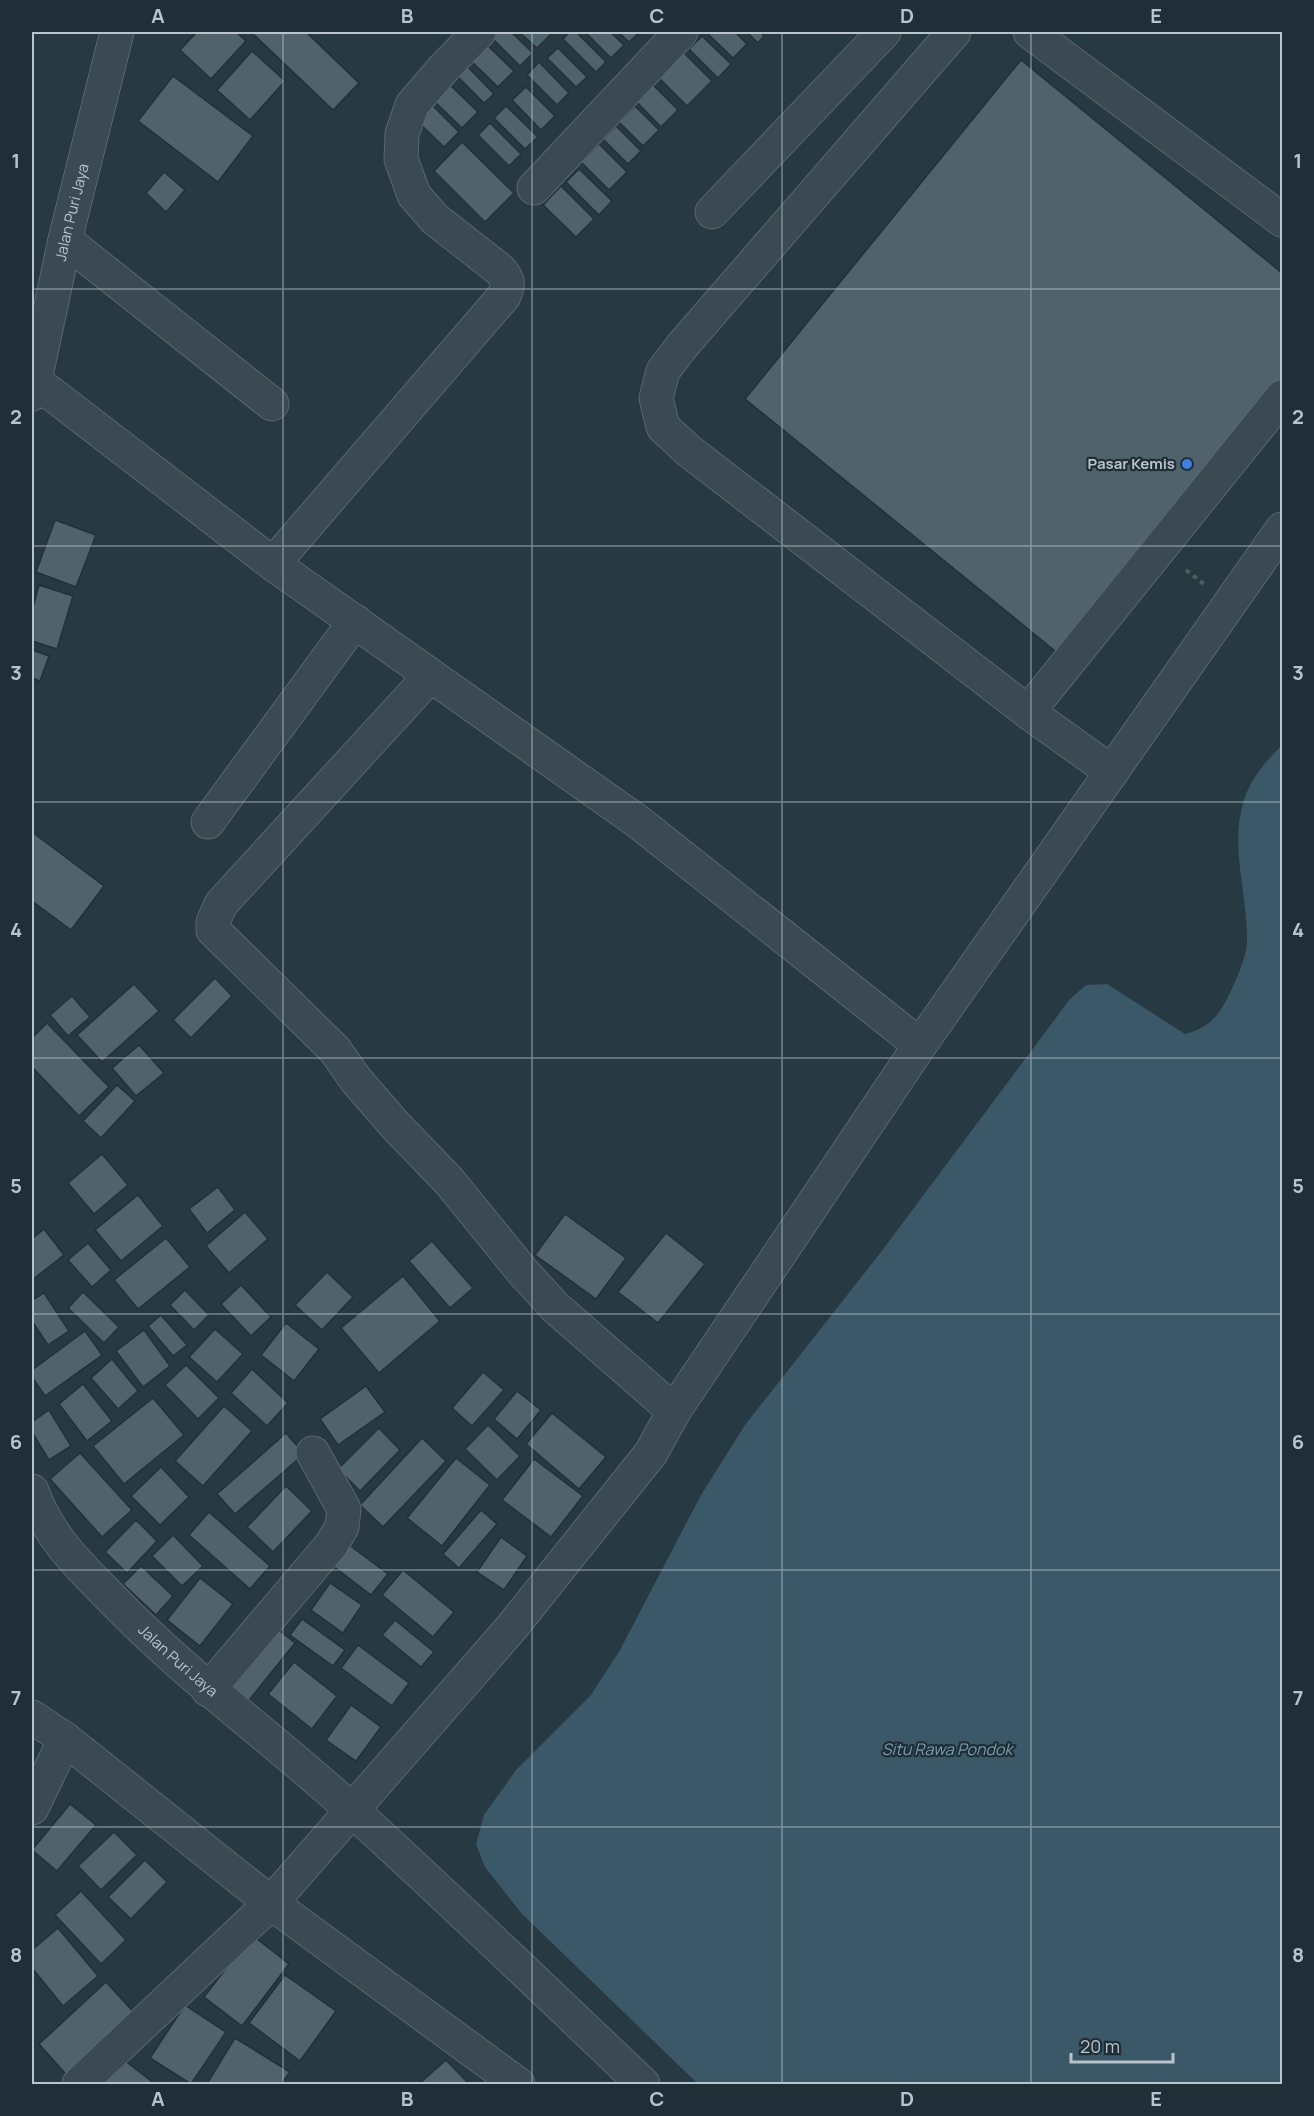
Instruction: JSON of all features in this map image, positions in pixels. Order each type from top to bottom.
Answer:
[{"type":"street","name":"Jalan Puri Jaya","points":[[33,387],[65,240],[117,32]]},
{"type":"street","points":[[273,564],[504,296],[509,285],[507,277],[501,270],[435,219],[414,195],[401,159],[402,134],[412,105],[442,69],[479,32]]},
{"type":"street","points":[[534,188],[681,32]]},
{"type":"street","points":[[712,212],[884,32]]},
{"type":"street","points":[[954,32],[682,346],[663,371],[656,398],[663,427],[689,451],[1028,712],[1112,772]]},
{"type":"street","points":[[1030,32],[1282,220]]},
{"type":"street","points":[[65,240],[272,404]]},
{"type":"street","points":[[33,387],[273,564],[638,820],[920,1045]]},
{"type":"street","points":[[1028,712],[1282,397]]},
{"type":"street","points":[[79,2085],[271,1904],[512,1627],[663,1431],[920,1045],[1282,529]]},
{"type":"street","points":[[208,822],[355,621]]},
{"type":"street","points":[[430,676],[221,904],[213,922],[213,930],[335,1050],[356,1080],[449,1181],[523,1272],[663,1431]]},
{"type":"street","points":[[208,1690],[331,1545],[342,1527],[344,1509],[313,1454]]},
{"type":"street","name":"Jalan Puri Jaya","points":[[32,1491],[40,1512],[64,1550],[140,1628],[208,1690],[352,1810],[643,2085]]},
{"type":"street","points":[[32,1718],[65,1739],[271,1904],[518,2085]]},
{"type":"street","points":[[32,1808],[65,1739]]},
{"type":"path","points":[[1160,549],[1230,604]]},
{"type":"water","name":"Situ Rawa Pondok","points":[[1282,745],[1282,2084],[698,2084],[522,1914],[485,1867],[476,1844],[484,1815],[516,1770],[591,1695],[620,1650],[701,1495],[745,1425],[881,1252],[1070,999],[1086,985],[1107,984],[1185,1034],[1200,1029],[1220,1011],[1240,970],[1247,941],[1239,853],[1240,817],[1244,800],[1255,777]]},
{"type":"building","points":[[197,32],[236,32],[246,41],[211,79],[180,50]]},
{"type":"building","points":[[251,32],[306,32],[359,83],[333,110]]},
{"type":"building","points":[[494,32],[511,32],[533,53],[520,66],[490,36]]},
{"type":"building","points":[[519,32],[553,32],[537,48]]},
{"type":"building","points":[[570,32],[576,32],[606,62],[596,72],[563,39]]},
{"type":"building","points":[[585,32],[610,32],[624,45],[611,58]]},
{"type":"building","points":[[618,32],[640,32],[629,42]]},
{"type":"building","points":[[706,32],[735,32],[747,44],[733,58]]},
{"type":"building","points":[[747,32],[760,32],[764,36],[758,43]]},
{"type":"building","points":[[702,36],[731,64],[718,78],[689,49]]},
{"type":"building","points":[[485,43],[514,71],[498,87],[469,59]]},
{"type":"building","points":[[558,48],[587,77],[576,87],[547,58]]},
{"type":"building","points":[[252,51],[285,81],[250,120],[217,90]]},
{"type":"building","points":[[683,52],[712,81],[687,106],[658,77]]},
{"type":"building","points":[[1021,60],[1282,273],[1282,391],[1065,659],[745,399]]},
{"type":"building","points":[[463,62],[494,94],[484,103],[453,72]]},
{"type":"building","points":[[539,62],[569,93],[557,105],[527,75]]},
{"type":"building","points":[[173,76],[253,136],[218,182],[138,121]]},
{"type":"building","points":[[650,82],[678,110],[661,127],[633,98]]},
{"type":"building","points":[[448,83],[478,112],[462,128],[432,99]]},
{"type":"building","points":[[526,87],[555,116],[541,130],[512,100]]},
{"type":"building","points":[[432,105],[459,132],[444,147],[416,120]]},
{"type":"building","points":[[506,106],[538,137],[525,149],[494,118]]},
{"type":"building","points":[[635,106],[659,130],[643,146],[619,122]]},
{"type":"building","points":[[490,123],[521,154],[509,166],[478,135]]},
{"type":"building","points":[[616,126],[641,151],[628,164],[603,139]]},
{"type":"building","points":[[462,142],[514,193],[485,222],[434,171]]},
{"type":"building","points":[[599,144],[627,172],[609,190],[581,162]]},
{"type":"building","points":[[579,169],[612,201],[599,215],[566,182]]},
{"type":"building","points":[[164,172],[185,190],[166,212],[146,193]]},
{"type":"building","points":[[561,186],[594,219],[576,237],[543,205]]},
{"type":"building","points":[[55,520],[96,535],[76,587],[36,572]]},
{"type":"building","points":[[39,585],[73,596],[57,649],[32,641],[32,611]]},
{"type":"building","points":[[32,650],[49,656],[40,681],[32,678]]},
{"type":"building","points":[[32,832],[104,886],[71,930],[32,901]]},
{"type":"building","points":[[215,978],[232,996],[191,1038],[173,1020]]},
{"type":"building","points":[[134,984],[159,1011],[102,1062],[77,1035]]},
{"type":"building","points":[[72,996],[90,1017],[68,1036],[50,1015]]},
{"type":"building","points":[[47,1023],[109,1087],[79,1116],[32,1067],[32,1038]]},
{"type":"building","points":[[139,1045],[164,1073],[136,1096],[112,1068]]},
{"type":"building","points":[[117,1085],[135,1101],[101,1138],[83,1121]]},
{"type":"building","points":[[102,1154],[128,1185],[94,1214],[68,1183]]},
{"type":"building","points":[[218,1187],[235,1210],[207,1233],[189,1209]]},
{"type":"building","points":[[138,1195],[163,1226],[121,1261],[95,1230]]},
{"type":"building","points":[[245,1212],[268,1239],[229,1273],[206,1246]]},
{"type":"building","points":[[565,1214],[626,1258],[596,1299],[535,1255]]},
{"type":"building","points":[[44,1229],[64,1255],[32,1280],[32,1239]]},
{"type":"building","points":[[666,1233],[705,1264],[658,1323],[618,1292]]},
{"type":"building","points":[[166,1238],[190,1267],[138,1309],[114,1280]]},
{"type":"building","points":[[432,1241],[473,1288],[450,1308],[409,1261]]},
{"type":"building","points":[[88,1243],[111,1270],[92,1287],[68,1260]]},
{"type":"building","points":[[327,1272],[353,1297],[322,1330],[295,1305]]},
{"type":"building","points":[[403,1276],[440,1321],[379,1373],[341,1328]]},
{"type":"building","points":[[241,1285],[271,1317],[251,1336],[221,1304]]},
{"type":"building","points":[[185,1290],[209,1315],[194,1330],[170,1305]]},
{"type":"building","points":[[83,1292],[119,1327],[104,1343],[68,1308]]},
{"type":"building","points":[[44,1293],[69,1331],[48,1345],[32,1321],[32,1300]]},
{"type":"building","points":[[161,1315],[187,1345],[173,1356],[148,1326]]},
{"type":"building","points":[[286,1323],[319,1349],[294,1381],[261,1355]]},
{"type":"building","points":[[215,1329],[243,1354],[217,1382],[189,1357]]},
{"type":"building","points":[[144,1330],[170,1366],[143,1387],[116,1351]]},
{"type":"building","points":[[85,1331],[102,1355],[45,1396],[32,1377],[32,1370]]},
{"type":"building","points":[[112,1359],[138,1391],[118,1409],[91,1378]]},
{"type":"building","points":[[186,1365],[219,1398],[198,1419],[165,1385]]},
{"type":"building","points":[[252,1369],[288,1403],[267,1426],[231,1393]]},
{"type":"building","points":[[483,1372],[504,1390],[472,1426],[452,1408]]},
{"type":"building","points":[[83,1384],[112,1421],[87,1441],[59,1404]]},
{"type":"building","points":[[366,1386],[385,1412],[338,1445],[320,1419]]},
{"type":"building","points":[[517,1391],[541,1410],[517,1439],[494,1419]]},
{"type":"building","points":[[153,1398],[184,1435],[124,1484],[93,1446]]},
{"type":"building","points":[[224,1406],[252,1431],[203,1486],[175,1461]]},
{"type":"building","points":[[49,1410],[71,1446],[49,1460],[32,1432],[32,1422]]},
{"type":"building","points":[[552,1413],[606,1457],[579,1489],[526,1444]]},
{"type":"building","points":[[488,1425],[520,1456],[497,1480],[465,1449]]},
{"type":"building","points":[[379,1428],[400,1450],[360,1491],[338,1469]]},
{"type":"building","points":[[286,1433],[304,1454],[235,1514],[217,1494]]},
{"type":"building","points":[[422,1438],[446,1461],[383,1527],[360,1505]]},
{"type":"building","points":[[80,1453],[132,1510],[102,1537],[50,1479]]},
{"type":"building","points":[[456,1458],[490,1485],[442,1546],[407,1518]]},
{"type":"building","points":[[534,1459],[583,1496],[551,1537],[502,1500]]},
{"type":"building","points":[[161,1467],[189,1497],[160,1525],[131,1496]]},
{"type":"building","points":[[286,1486],[312,1511],[273,1552],[247,1527]]},
{"type":"building","points":[[481,1510],[497,1524],[459,1568],[443,1554]]},
{"type":"building","points":[[209,1512],[270,1566],[250,1589],[189,1535]]},
{"type":"building","points":[[136,1520],[157,1541],[127,1573],[105,1552]]},
{"type":"building","points":[[173,1535],[203,1566],[182,1586],[152,1556]]},
{"type":"building","points":[[501,1537],[527,1556],[504,1590],[477,1572]]},
{"type":"building","points":[[344,1541],[388,1574],[371,1595],[328,1562]]},
{"type":"building","points":[[141,1566],[173,1596],[156,1615],[123,1584]]},
{"type":"building","points":[[403,1570],[454,1612],[433,1637],[382,1595]]},
{"type":"building","points":[[200,1578],[233,1604],[200,1646],[167,1620]]},
{"type":"building","points":[[330,1583],[362,1605],[343,1633],[311,1610]]},
{"type":"building","points":[[302,1619],[345,1650],[333,1666],[290,1635]]},
{"type":"building","points":[[395,1620],[434,1652],[421,1667],[382,1635]]},
{"type":"building","points":[[271,1624],[295,1643],[246,1704],[222,1684]]},
{"type":"building","points":[[358,1645],[409,1683],[392,1706],[341,1668]]},
{"type":"building","points":[[294,1662],[337,1696],[312,1729],[268,1694]]},
{"type":"building","points":[[351,1705],[381,1727],[356,1761],[326,1740]]},
{"type":"building","points":[[70,1804],[96,1825],[57,1871],[32,1850]]},
{"type":"building","points":[[114,1832],[137,1855],[101,1890],[78,1866]]},
{"type":"building","points":[[145,1860],[167,1882],[131,1919],[108,1897]]},
{"type":"building","points":[[81,1891],[126,1940],[101,1964],[55,1915]]},
{"type":"building","points":[[58,1928],[98,1976],[63,2006],[32,1968],[32,1950]]},
{"type":"building","points":[[252,1935],[289,1964],[242,2026],[204,1997]]},
{"type":"building","points":[[285,1975],[336,2011],[300,2061],[249,2023]]},
{"type":"building","points":[[106,1982],[139,2018],[71,2080],[39,2044]]},
{"type":"building","points":[[185,2005],[226,2032],[191,2084],[150,2058]]},
{"type":"building","points":[[235,2038],[290,2072],[281,2084],[211,2084],[208,2082]]},
{"type":"building","points":[[120,2057],[155,2084],[99,2084]]},
{"type":"building","points":[[446,2060],[469,2084],[419,2084]]},
{"type":"place","name":"Pasar Kemis","points":[[1187,464]]}]
